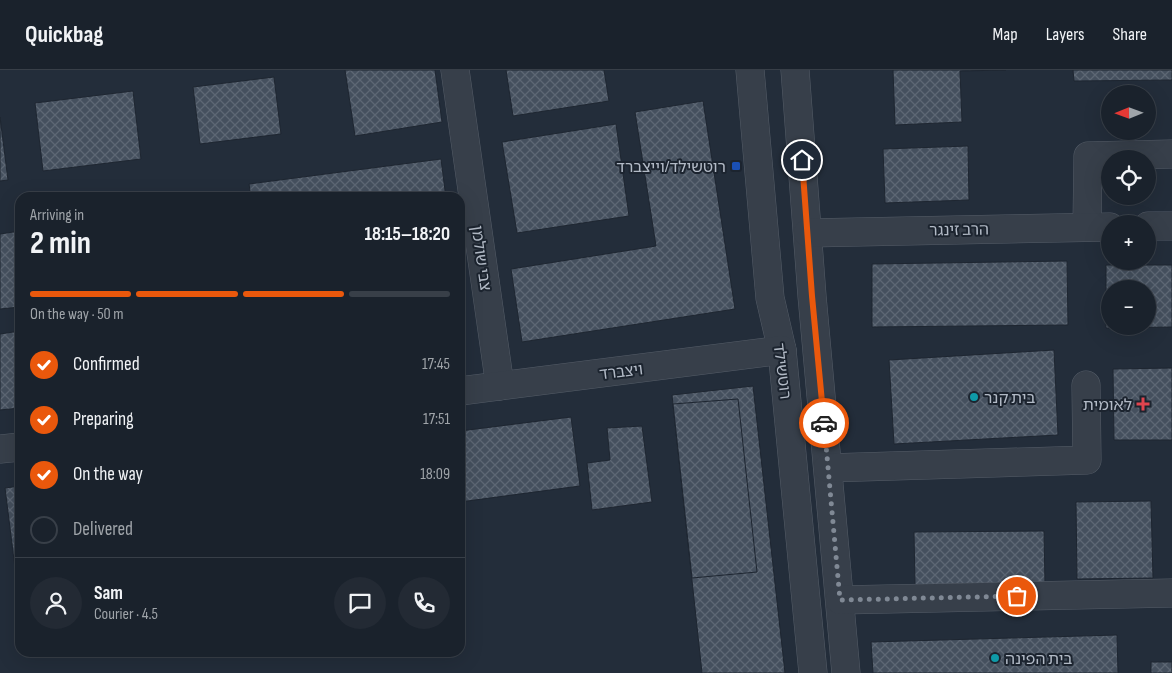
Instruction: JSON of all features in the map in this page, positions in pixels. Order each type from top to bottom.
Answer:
[{"type":"street","name":"צבי שולמן","points":[[456,70],[500,386]]},
{"type":"street","name":"רוטשילד","points":[[750,70],[770,298],[782,350],[813,673]]},
{"type":"street","points":[[795,70],[812,296],[846,673]]},
{"type":"street","points":[[1099,227],[1088,156],[1172,154]]},
{"type":"street","points":[[1156,226],[1172,226]]},
{"type":"street","name":"הרב זינגר","points":[[808,233],[1099,227]]},
{"type":"street","name":"ויצברד","points":[[465,390],[782,350]]},
{"type":"street","points":[[828,468],[1087,460],[1086,385]]},
{"type":"street","points":[[0,449],[15,448]]},
{"type":"street","points":[[840,600],[1172,593]]},
{"type":"building","points":[[345,70],[435,70],[442,122],[355,136]]},
{"type":"building","points":[[506,70],[604,70],[609,101],[513,116]]},
{"type":"building","points":[[893,70],[1006,70],[960,71],[962,122],[895,125]]},
{"type":"building","points":[[1073,70],[1172,70],[1172,80],[1074,81]]},
{"type":"building","points":[[274,77],[281,134],[200,144],[193,87]]},
{"type":"building","points":[[133,91],[141,159],[43,171],[35,103]]},
{"type":"building","points":[[703,101],[735,309],[522,342],[511,269],[656,246],[635,112]]},
{"type":"building","points":[[0,117],[8,180],[0,181]]},
{"type":"building","points":[[616,124],[629,216],[517,233],[502,142]]},
{"type":"building","points":[[968,146],[969,200],[885,203],[883,149]]},
{"type":"building","points":[[441,159],[445,192],[250,192],[249,184]]},
{"type":"building","points":[[15,232],[15,308],[0,309],[0,234]]},
{"type":"building","points":[[1067,261],[1068,325],[872,327],[872,264]]},
{"type":"building","points":[[1156,265],[1172,265],[1172,327],[1156,327],[1156,280],[1106,280],[1106,270],[1156,270]]},
{"type":"building","points":[[15,332],[15,408],[0,410],[0,334]]},
{"type":"building","name":"בית קנר","points":[[1054,350],[1058,435],[894,444],[889,360]]},
{"type":"building","name":"לאומית","points":[[1172,368],[1172,440],[1114,440],[1113,369]]},
{"type":"building","points":[[753,386],[785,673],[702,673],[672,395]]},
{"type":"building","points":[[738,399],[757,572],[692,578],[673,404]]},
{"type":"building","points":[[571,417],[580,486],[465,501],[465,430]]},
{"type":"building","points":[[642,426],[652,502],[592,510],[587,463],[610,460],[607,428]]},
{"type":"building","points":[[15,487],[15,568],[5,488]]},
{"type":"building","points":[[1151,501],[1153,578],[1077,579],[1076,502]]},
{"type":"building","points":[[1044,531],[1045,584],[915,586],[914,532]]},
{"type":"building","name":"בית הפינה","points":[[1117,635],[1118,673],[873,673],[871,642]]},
{"type":"building","points":[[1151,662],[1172,662],[1172,673],[1151,673]]},
{"type":"way so far","points":[[824,423],[840,600],[1017,596]]},
{"type":"place","name":"רוטשילד/וייצברד","points":[[736,166]]},
{"type":"place","name":"בית קנר","points":[[974,397]]},
{"type":"place","name":"לאומית","points":[[1143,404]]},
{"type":"place","name":"בית הפינה","points":[[995,658]]},
{"type":"route","points":[[802,160],[824,423]]}]
